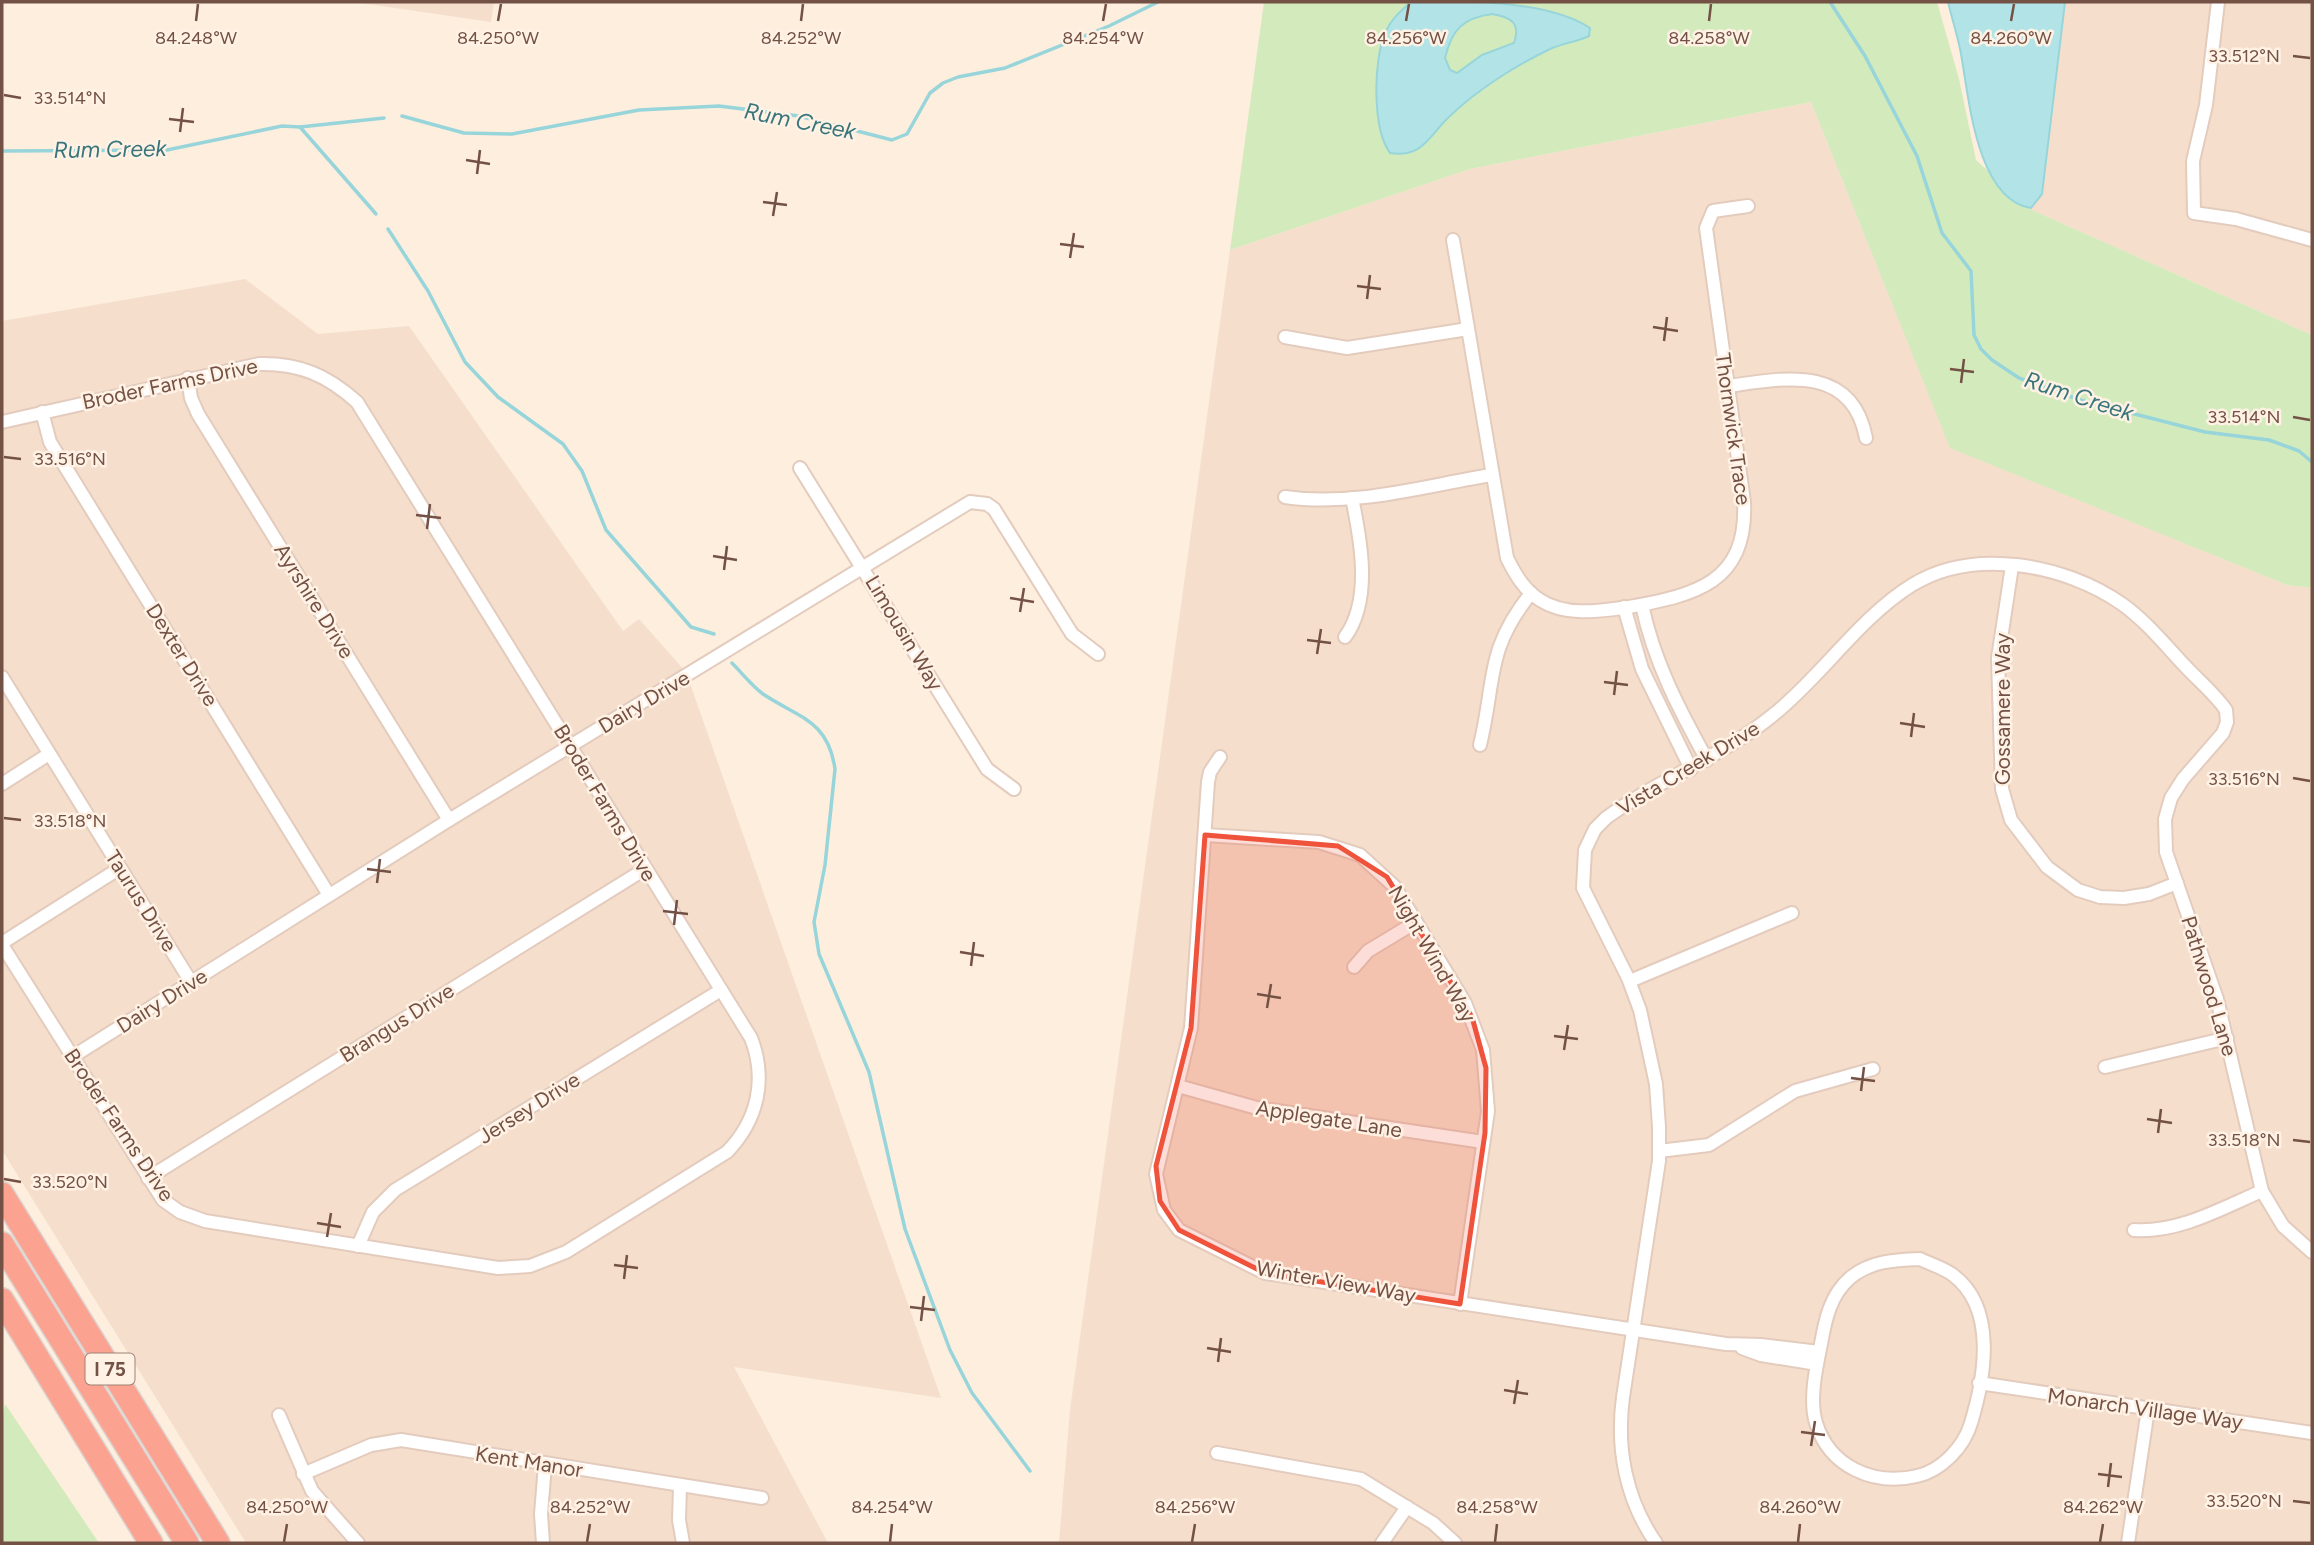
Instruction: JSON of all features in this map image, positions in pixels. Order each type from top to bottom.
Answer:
[{"type":"highway","name":"I 75","points":[[2,1194],[218,1543]]},
{"type":"highway","points":[[2,1244],[187,1543]]},
{"type":"highway","name":"I 75","points":[[2,1300],[151,1543]]},
{"type":"street","points":[[2218,2],[2206,105],[2193,161],[2194,213],[2235,219],[2312,240]]},
{"type":"street","name":"Thornwick Trace","points":[[1453,240],[1504,552],[1517,576],[1541,601],[1568,610],[1601,611],[1685,596],[1709,584],[1721,574],[1740,543],[1744,529],[1744,502],[1706,228],[1713,211],[1748,206]]},
{"type":"street","points":[[1285,337],[1347,348],[1468,329]]},
{"type":"street","name":"Broder Farms Drive","points":[[2,422],[247,365],[279,363],[315,372],[357,402],[751,1038],[759,1069],[755,1107],[749,1124],[727,1152],[566,1252],[530,1266],[498,1269],[205,1221],[180,1212],[163,1200],[2,944]]},
{"type":"street","points":[[1729,386],[1791,377],[1823,383],[1850,404],[1861,421],[1866,438]]},
{"type":"street","name":"Ayrshire Drive","points":[[188,378],[191,398],[198,414],[449,820]]},
{"type":"street","name":"Dexter Drive","points":[[42,412],[50,442],[329,895]]},
{"type":"street","name":"Limousin Way","points":[[800,468],[864,567],[987,769],[1014,789]]},
{"type":"street","points":[[1285,496],[1318,500],[1352,498],[1491,475]]},
{"type":"street","points":[[1345,637],[1354,621],[1361,592],[1358,528],[1352,498]]},
{"type":"street","name":"Dairy Drive","points":[[72,1057],[449,820],[970,502],[987,504],[1000,516],[1072,634],[1098,654]]},
{"type":"street","name":"Vista Creek Drive","points":[[1656,1543],[1641,1518],[1629,1489],[1621,1446],[1621,1409],[1659,1151],[1657,1096],[1651,1055],[1630,981],[1583,891],[1581,872],[1585,850],[1595,829],[1606,818],[1707,760],[1774,715],[1888,603],[1912,585],[1961,566],[2011,566],[2074,579],[2120,603],[2148,627],[2223,706],[2227,722]]},
{"type":"street","name":"Gossamere Way","points":[[2011,566],[1998,657],[2001,782],[2011,820],[2048,867],[2078,890],[2100,897],[2124,898],[2149,894],[2177,883]]},
{"type":"street","points":[[1480,745],[1491,673],[1501,636],[1509,620],[1531,593]]},
{"type":"street","points":[[1642,604],[1665,682],[1707,760]]},
{"type":"street","points":[[1624,607],[1634,649],[1651,691],[1691,769]]},
{"type":"street","name":"Taurus Drive","points":[[2,677],[191,982]]},
{"type":"street","points":[[1651,691],[1665,682]]},
{"type":"street","name":"Pathwood Lane","points":[[2227,722],[2222,733],[2177,787],[2168,805],[2165,843],[2213,985],[2262,1191],[2283,1226],[2312,1252]]},
{"type":"street","points":[[2,784],[49,754]]},
{"type":"street","name":"Winter View Way","points":[[1220,757],[1210,772],[1193,1009],[1178,1086],[1158,1154],[1156,1174],[1164,1210],[1179,1230],[1265,1273],[1734,1345],[1761,1355],[1818,1358]]},
{"type":"street","name":"Night Wind Way","points":[[1205,835],[1319,842],[1349,849],[1387,877],[1465,1003],[1478,1034],[1488,1090],[1460,1304]]},
{"type":"street","points":[[2,944],[120,868]]},
{"type":"street","name":"Brangus Drive","points":[[148,1178],[645,869]]},
{"type":"street","points":[[1630,981],[1793,913]]},
{"type":"street","points":[[1354,967],[1375,946],[1416,922]]},
{"type":"street","name":"Jersey Drive","points":[[358,1246],[373,1212],[395,1190],[721,990]]},
{"type":"street","points":[[2105,1067],[2227,1038]]},
{"type":"street","points":[[1659,1151],[1709,1145],[1795,1091],[1873,1069]]},
{"type":"street","name":"Applegate Lane","points":[[1178,1086],[1257,1108],[1483,1142]]},
{"type":"street","points":[[2134,1230],[2178,1226],[2262,1191]]},
{"type":"street","points":[[1920,1259],[1953,1275],[1976,1302],[1985,1336],[1971,1425],[1956,1452],[1928,1474],[1894,1482],[1861,1475],[1832,1454],[1816,1423],[1814,1386],[1818,1358],[1828,1308],[1849,1278],[1883,1260],[1920,1259]]},
{"type":"street","name":"Monarch Village Way","points":[[1979,1383],[2312,1433]]},
{"type":"street","points":[[2128,1543],[2148,1409]]},
{"type":"street","points":[[279,1415],[312,1491],[358,1543]]},
{"type":"street","name":"Kent Manor","points":[[303,1474],[388,1441],[417,1443],[762,1498]]},
{"type":"street","points":[[1217,1453],[1353,1476],[1375,1485],[1455,1543]]},
{"type":"street","points":[[543,1543],[541,1514],[545,1465]]},
{"type":"street","points":[[680,1486],[679,1520],[683,1543]]},
{"type":"street","points":[[1382,1543],[1408,1507]]},
{"type":"highlighted area","points":[[1205,835],[1338,846],[1387,877],[1472,1017],[1486,1068],[1485,1133],[1460,1304],[1265,1273],[1179,1230],[1160,1201],[1156,1166],[1191,1028]]},
{"type":"shaded area","points":[[354,2],[494,2],[491,22]]},
{"type":"shaded area","points":[[2058,2],[2312,2],[2312,335],[2030,209]]},
{"type":"shaded area","points":[[1811,102],[1950,447],[2287,585],[2312,588],[2312,1543],[1059,1543],[1070,1410],[1230,250],[1470,169]]},
{"type":"shaded area","points":[[245,279],[318,334],[409,326],[623,631],[639,619],[686,672],[941,1398],[734,1367],[828,1543],[246,1543],[2,1150],[2,321]]},
{"type":"green space","points":[[1264,2],[1937,2],[1959,79],[1976,160],[2030,209],[2312,335],[2312,588],[2287,585],[1950,448],[1811,102],[1470,169],[1230,250]]},
{"type":"green space","points":[[5,1404],[99,1543],[2,1543],[2,1418]]},
{"type":"water","points":[[1411,2],[1479,2],[1528,7],[1572,19],[1590,28],[1589,36],[1548,50],[1523,63],[1461,106],[1425,144],[1411,152],[1390,153],[1384,142],[1377,111],[1379,58],[1388,27]],"holes":[[[1499,15],[1513,22],[1516,30],[1514,43],[1482,55],[1457,73],[1450,70],[1445,58],[1455,32],[1473,18]]]},
{"type":"water","points":[[1948,2],[2065,2],[2042,194],[2031,208],[2013,201],[1998,186],[1987,167],[1972,119],[1960,48]]},
{"type":"waterway","name":"Rum Creek","points":[[402,116],[464,133],[512,134],[639,110],[719,106],[799,116],[892,140],[907,134],[930,93],[943,83],[958,77],[1005,68],[1109,26],[1158,2]]},
{"type":"waterway","name":"Rum Creek","points":[[1830,2],[1865,56],[1917,156],[1942,233],[1971,271],[1974,335],[1981,349],[1992,360],[2019,378],[2080,400],[2205,432],[2269,440],[2299,451],[2312,462]]},
{"type":"waterway","name":"Rum Creek","points":[[2,151],[167,150],[282,126],[300,127],[384,118]]},
{"type":"waterway","points":[[300,127],[376,214]]},
{"type":"waterway","points":[[388,229],[428,291],[465,362],[498,397],[563,444],[582,471],[606,530],[691,627],[714,634]]},
{"type":"waterway","points":[[732,663],[763,694],[800,715],[819,730],[831,753],[835,769],[825,865],[814,922],[819,954],[869,1072],[905,1229],[950,1350],[972,1393],[1030,1471]]}]
